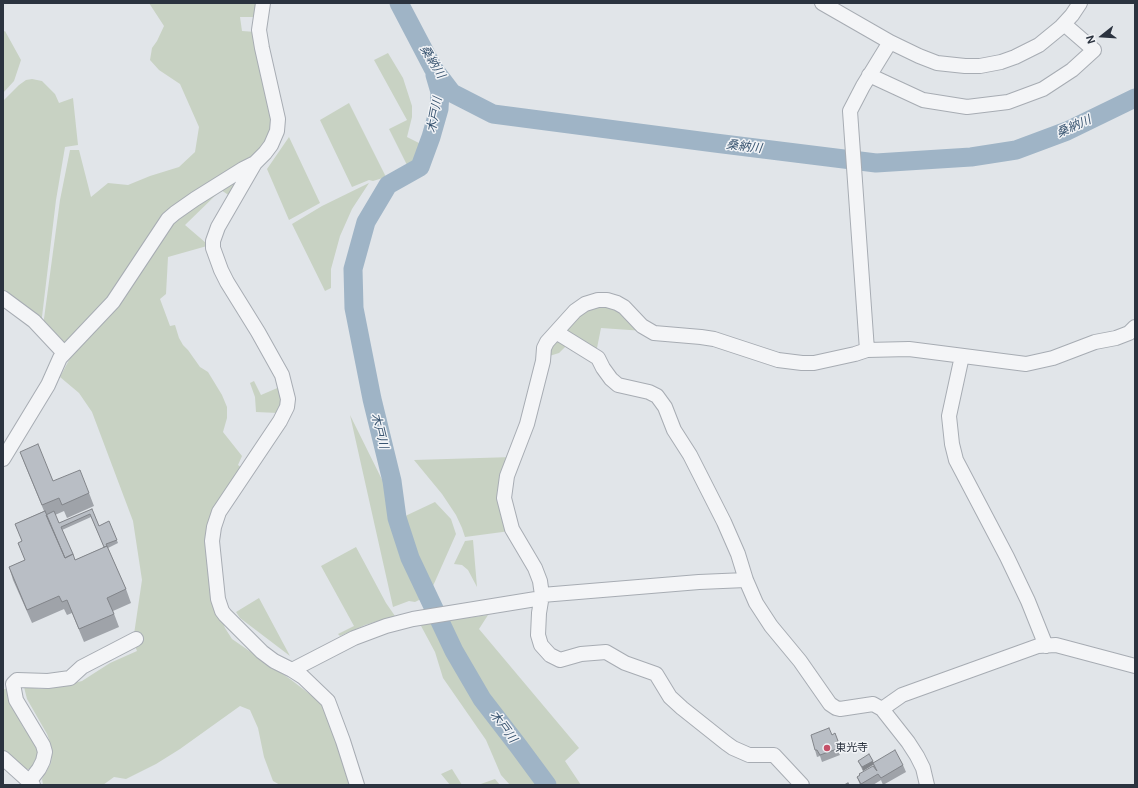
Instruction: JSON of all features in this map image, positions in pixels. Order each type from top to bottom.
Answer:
[{"type":"street","points":[[263,3],[259,30],[278,119],[277,131],[271,145],[255,163],[218,227],[212,248],[227,282],[258,332],[282,375],[288,399],[284,414],[275,429],[219,512],[214,527],[212,541],[218,599],[222,611],[262,652],[274,661],[292,670],[313,686],[328,701],[357,785]]},
{"type":"street","points":[[822,3],[890,42],[919,56],[937,63],[980,66],[1001,62],[1015,57],[1045,41],[1064,24],[1080,3]]},
{"type":"street","points":[[869,75],[923,100],[967,107],[1008,102],[1044,89],[1072,70],[1094,50],[1064,24]]},
{"type":"street","points":[[867,350],[850,111],[869,75],[890,42]]},
{"type":"street","points":[[3,459],[48,385],[64,353],[113,302],[168,219],[196,199],[255,163]]},
{"type":"street","points":[[3,298],[34,322],[64,353]]},
{"type":"street","points":[[802,785],[774,754],[749,755],[726,743],[670,697],[656,674],[625,663],[606,652],[581,654],[560,660],[550,655],[541,645],[538,635],[539,613],[542,597],[540,581],[535,568],[512,529],[504,503],[504,493],[507,476],[527,424],[543,361],[544,348],[547,342],[569,316],[585,304],[598,300],[607,300],[624,307],[642,326],[654,332],[701,336],[792,363],[814,363],[867,350],[909,350],[1026,364],[1053,358],[1095,342],[1116,338],[1129,333],[1135,328]]},
{"type":"street","points":[[556,332],[598,358],[611,379],[618,385],[649,392],[657,396],[665,406],[674,430],[690,455],[727,528],[756,603],[770,626],[800,661],[830,704],[840,709],[873,704],[882,709],[917,756],[923,768],[926,785]]},
{"type":"street","points":[[962,356],[950,416],[951,439],[956,460],[1022,589],[1046,646]]},
{"type":"street","points":[[292,670],[354,638],[386,626],[413,619],[542,597],[699,582],[746,580]]},
{"type":"street","points":[[3,758],[31,783],[43,761],[45,752],[43,745],[16,700],[13,684],[17,680],[48,682],[70,678],[82,667],[136,639]]},
{"type":"street","points":[[882,709],[902,695],[1038,646],[1056,645],[1135,666]]},
{"type":"green space","points":[[149,3],[259,3],[256,17],[240,17],[242,31],[256,32],[275,117],[267,147],[174,211],[111,300],[63,348],[43,326],[60,200],[70,150],[79,150],[91,197],[108,183],[128,185],[179,167],[195,152],[199,127],[180,84],[159,70],[150,60],[152,48],[164,26]]},
{"type":"green space","points":[[5,31],[21,60],[14,81],[3,93],[3,32]]},
{"type":"green space","points":[[388,53],[403,78],[412,106],[412,117],[407,137],[421,144],[417,162],[408,167],[389,129],[407,120],[374,60]]},
{"type":"green space","points":[[32,79],[42,81],[55,94],[59,103],[73,98],[78,145],[65,147],[56,200],[41,325],[3,293],[3,101],[19,85],[26,80]]},
{"type":"green space","points":[[349,103],[386,177],[373,181],[369,180],[352,187],[320,120]]},
{"type":"green space","points":[[289,137],[320,203],[289,220],[267,169]]},
{"type":"green space","points":[[234,179],[239,180],[239,183],[230,196],[221,190]]},
{"type":"green space","points":[[369,183],[352,209],[340,236],[331,269],[331,288],[325,291],[292,224],[322,206]]},
{"type":"green space","points":[[221,190],[185,225],[206,243],[207,246],[168,257],[166,294],[160,299],[170,326],[175,325],[183,345],[200,367],[208,372],[222,395],[227,407],[227,418],[223,432],[242,456],[238,465],[242,468],[217,507],[210,532],[209,540],[214,599],[225,628],[232,639],[290,679],[320,702],[338,741],[354,785],[280,785],[273,781],[264,757],[258,728],[250,710],[240,706],[180,749],[156,764],[126,779],[114,777],[103,785],[43,785],[42,779],[51,763],[51,745],[47,734],[27,699],[24,687],[42,689],[54,688],[82,681],[110,663],[137,651],[133,641],[142,580],[133,521],[92,412],[79,393],[60,377],[78,343],[116,303],[170,221],[176,215]]},
{"type":"green space","points":[[608,302],[644,331],[601,328],[596,353],[563,331],[572,317]]},
{"type":"green space","points":[[556,336],[570,342],[559,353],[546,357]]},
{"type":"green space","points":[[254,381],[261,395],[282,386],[283,391],[278,413],[256,412],[255,397],[250,383]]},
{"type":"green space","points":[[350,415],[401,518],[435,502],[451,519],[456,534],[429,595],[415,602],[409,601],[393,607]]},
{"type":"green space","points":[[513,457],[505,475],[510,531],[465,537],[456,515],[442,494],[414,460]]},
{"type":"green space","points":[[473,540],[477,587],[468,570],[462,565],[454,564],[465,541]]},
{"type":"green space","points":[[356,547],[386,603],[395,616],[365,625],[340,636],[338,634],[354,626],[321,566]]},
{"type":"green space","points":[[259,598],[290,656],[240,618],[236,612]]},
{"type":"green space","points":[[488,615],[479,629],[579,748],[565,761],[581,785],[510,785],[501,775],[486,740],[443,678],[435,652],[420,624]]},
{"type":"green space","points":[[7,688],[8,698],[23,727],[34,741],[40,758],[31,769],[25,769],[3,750],[3,690]]},
{"type":"green space","points":[[452,769],[462,785],[450,785],[441,774]]},
{"type":"green space","points":[[495,779],[500,785],[478,785]]},
{"type":"building","points":[[38,444],[53,481],[80,470],[89,493],[62,505],[59,498],[42,505],[20,452]]},
{"type":"building","points":[[92,509],[99,526],[109,521],[117,540],[106,544],[107,546],[104,547],[90,514],[61,527],[73,554],[65,558],[46,515],[54,511],[59,523]]},
{"type":"building","points":[[45,511],[65,558],[73,554],[75,560],[107,546],[126,589],[107,598],[114,614],[79,629],[67,600],[62,602],[59,596],[27,610],[9,567],[25,560],[18,543],[22,541],[15,524]]},
{"type":"building","points":[[829,728],[832,735],[835,733],[838,741],[835,742],[837,749],[820,755],[817,750],[815,750],[811,735]]},
{"type":"building","points":[[895,750],[903,765],[881,778],[878,774],[861,784],[857,777],[860,775],[859,774],[873,766],[877,771],[873,763]]},
{"type":"building","points":[[869,754],[873,761],[862,767],[858,761]]},
{"type":"waterway","name":"桑納川","points":[[399,3],[433,68],[452,93],[493,114],[715,143],[876,163],[971,157],[1016,150],[1067,131],[1135,98]]},
{"type":"waterway","name":"木戸川","points":[[435,75],[440,92],[439,109],[420,167],[388,185],[366,222],[353,269],[354,308],[372,399],[392,481],[397,518],[410,558],[454,651],[482,699],[547,785]]},
{"type":"place","name":"東光寺","points":[[827,748]]}]
